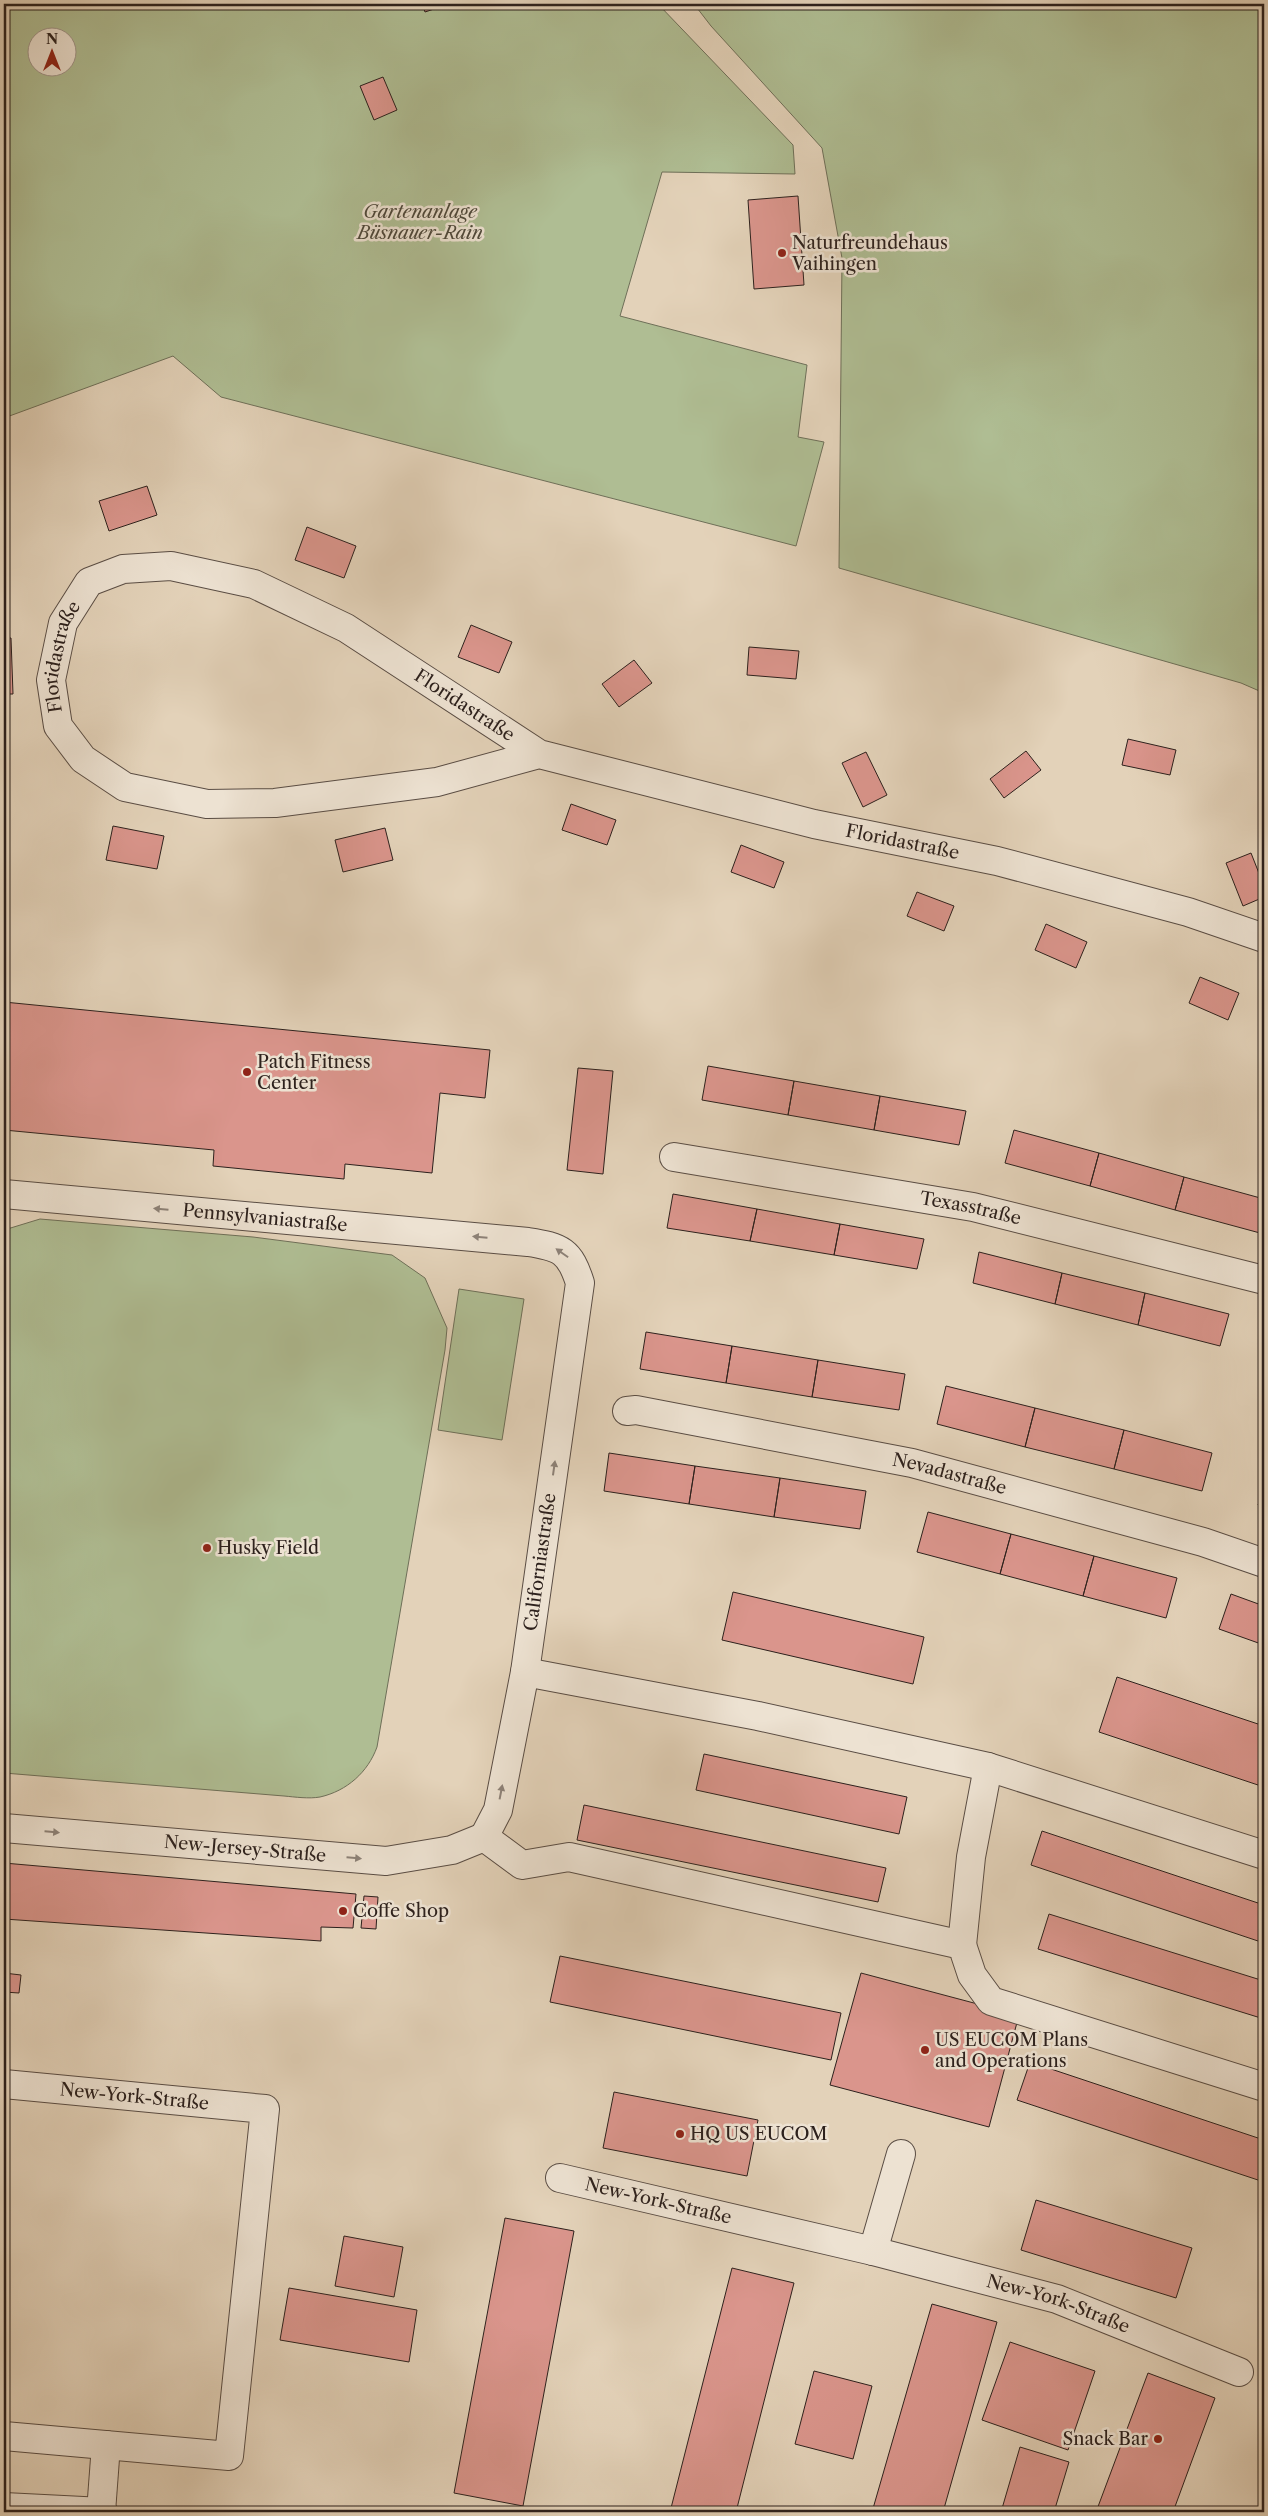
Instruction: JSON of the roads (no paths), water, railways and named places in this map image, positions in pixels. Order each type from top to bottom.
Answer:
[{"type":"street","name":"Floridastraße","points":[[539,754],[437,782],[275,803],[207,804],[125,787],[83,759],[58,726],[51,680],[62,624],[89,582],[124,569],[171,566],[254,584],[346,628],[539,754],[814,824],[997,861],[1188,912],[1264,938]]},
{"type":"street","name":"Texasstraße","points":[[674,1157],[973,1206],[1264,1280]]},
{"type":"street","name":"Pennsylvaniastraße","points":[[4,1194],[545,1244],[562,1251],[574,1263],[580,1283]]},
{"type":"street","name":"Californiastraße","points":[[484,1837],[498,1810],[525,1672],[580,1283]]},
{"type":"street","name":"Nevadastraße","points":[[627,1411],[636,1410],[912,1463],[1203,1542],[1264,1563]]},
{"type":"street","points":[[525,1672],[758,1716],[988,1767],[1264,1855]]},
{"type":"street","points":[[988,1767],[971,1857],[962,1945],[972,1975],[991,2001],[1264,2087]]},
{"type":"street","name":"New-Jersey-Straße","points":[[4,1828],[386,1861],[452,1850],[484,1837]]},
{"type":"street","points":[[484,1837],[522,1865],[569,1857],[962,1945]]},
{"type":"street","name":"New-York-Straße","points":[[4,2084],[265,2108],[229,2456],[106,2445]]},
{"type":"street","points":[[873,2251],[901,2154]]},
{"type":"street","name":"New-York-Straße","points":[[560,2178],[873,2251],[1057,2299],[1239,2372]]},
{"type":"street","points":[[4,2436],[106,2445],[102,2512],[4,2507]]},
{"type":"place","name":"Naturfreundehaus Vaihingen","points":[[782,253]]},
{"type":"place","name":"Patch Fitness Center","points":[[247,1072]]},
{"type":"place","name":"Husky Field","points":[[207,1548]]},
{"type":"place","name":"Coffe Shop","points":[[343,1911]]},
{"type":"place","name":"US EUCOM Plans and Operations","points":[[925,2050]]},
{"type":"place","name":"HQ US EUCOM","points":[[680,2134]]},
{"type":"place","name":"Snack Bar","points":[[1158,2439]]},
{"type":"park label","name":"Gartenanlage Büsnauer-Rain","points":[[420,222]]}]
